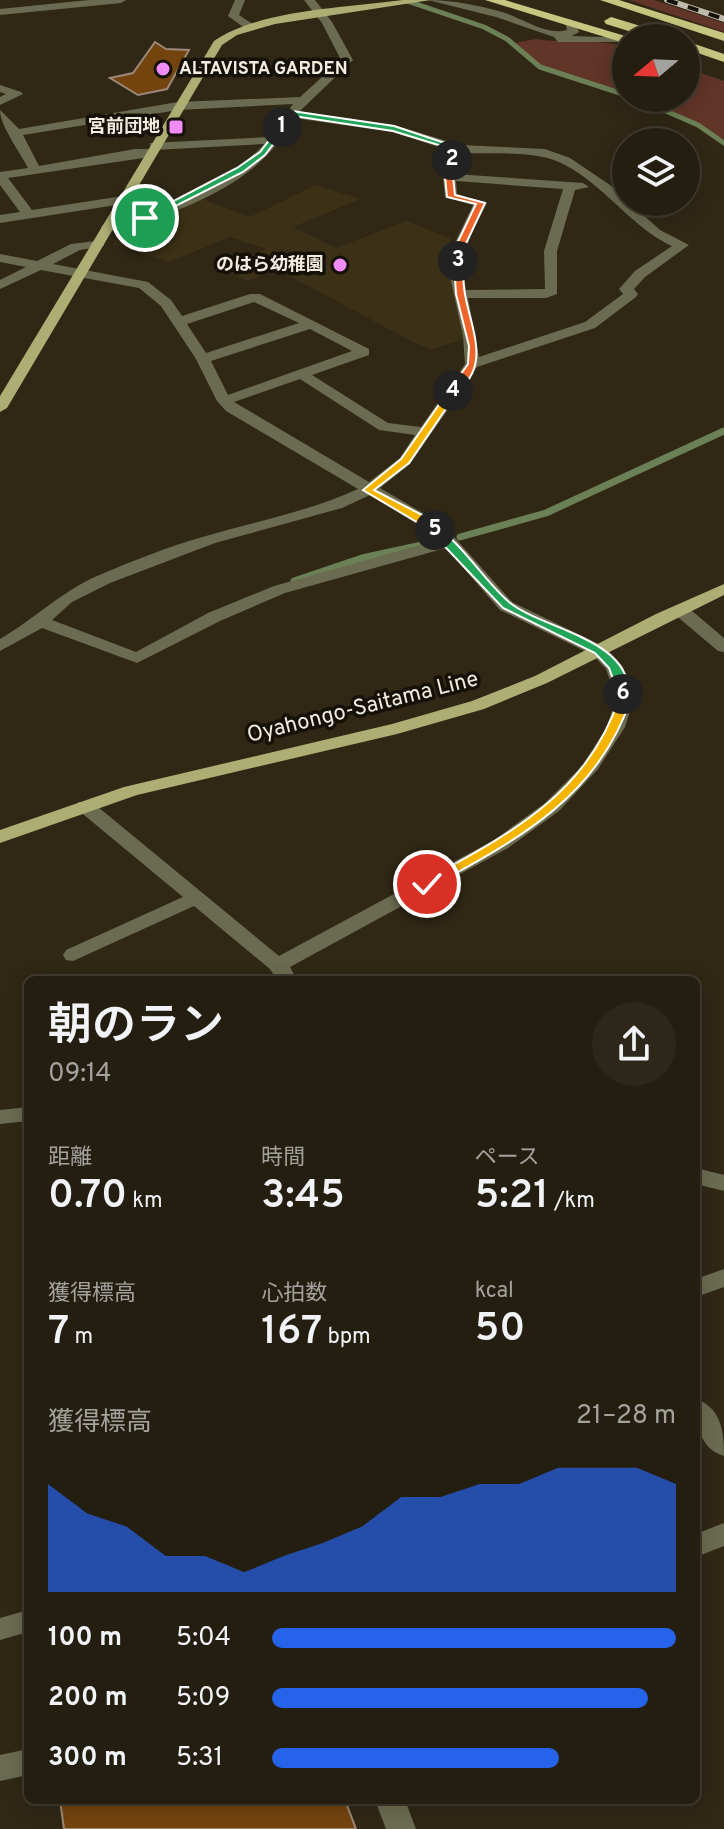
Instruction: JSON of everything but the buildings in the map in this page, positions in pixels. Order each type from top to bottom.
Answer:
[{"type":"highway","points":[[491,0],[612,35]]},
{"type":"highway","points":[[540,0],[619,24]]},
{"type":"highway","points":[[606,0],[724,37]]},
{"type":"highway","points":[[700,50],[724,58]]},
{"type":"highway","points":[[700,63],[724,71]]},
{"type":"main road","points":[[0,408],[218,43],[250,27],[426,0]]},
{"type":"main road","name":"Oyahongo-Saitama Line","points":[[5,831],[148,786],[438,718],[528,687],[724,589]]},
{"type":"street","points":[[0,12],[121,0]]},
{"type":"street","points":[[240,0],[233,16],[250,27]]},
{"type":"street","points":[[108,228],[145,218],[214,184],[262,154],[302,100],[340,70],[347,60],[327,22],[309,0]]},
{"type":"street","points":[[433,0],[561,35],[573,32],[570,22]]},
{"type":"street","points":[[526,25],[531,31],[549,39],[612,39]]},
{"type":"street","points":[[0,88],[17,94],[0,101]]},
{"type":"street","points":[[9,130],[178,106],[302,100]]},
{"type":"street","points":[[0,114],[35,170]]},
{"type":"street","points":[[292,114],[394,129],[459,149],[541,152],[566,161],[606,188],[655,233],[682,245],[640,274],[626,289],[631,294],[590,325],[472,364]]},
{"type":"street","points":[[27,213],[0,176],[152,149],[274,140]]},
{"type":"street","points":[[0,646],[41,622],[66,598],[104,579],[209,540],[336,505],[392,474],[426,432],[472,364],[474,346],[461,294],[457,252],[481,203],[451,197],[448,167],[459,149]]},
{"type":"street","points":[[447,177],[606,188]]},
{"type":"street","points":[[461,294],[546,294],[552,291],[548,276],[552,245],[570,186]]},
{"type":"street","points":[[0,219],[123,200]]},
{"type":"street","points":[[0,285],[76,247],[99,243]]},
{"type":"street","points":[[0,258],[83,271],[143,285],[166,303],[203,359],[224,401],[368,490],[422,519],[450,542],[506,606],[599,651],[614,667],[625,698],[616,727],[589,769],[552,807],[501,844],[282,973],[85,806]]},
{"type":"street","points":[[179,322],[255,297],[364,352],[224,401]]},
{"type":"street","points":[[203,359],[311,324]]},
{"type":"street","points":[[301,374],[384,427],[426,432]]},
{"type":"street","points":[[41,622],[137,658],[225,611],[285,588],[345,568],[450,542]]},
{"type":"street","points":[[679,609],[724,647]]},
{"type":"street","points":[[73,955],[196,898]]},
{"type":"street","points":[[0,1117],[24,1114]]},
{"type":"street","points":[[700,1177],[724,1183]]},
{"type":"street","points":[[700,1287],[724,1278]]},
{"type":"street","points":[[700,1417],[724,1446]]},
{"type":"street","points":[[700,1544],[724,1534]]},
{"type":"street","points":[[0,1629],[24,1622]]},
{"type":"street","points":[[0,1768],[24,1763]]},
{"type":"street","points":[[392,1804],[401,1829]]},
{"type":"shaded area","points":[[629,0],[654,0],[724,23],[724,32]]},
{"type":"shaded area","points":[[536,39],[612,44],[612,90],[540,67],[515,43]]},
{"type":"shaded area","points":[[700,73],[724,81],[724,139],[666,112],[700,112]]},
{"type":"shaded area","name":"のはら幼稚園","points":[[316,185],[361,199],[293,227],[336,248],[406,221],[450,238],[464,339],[432,349],[415,343],[278,270],[246,281],[219,267],[267,249],[230,237],[169,262],[113,245],[122,229],[199,198],[250,217]]},
{"type":"waterway","points":[[404,0],[484,27],[507,39],[540,67],[612,90]]},
{"type":"waterway","points":[[668,112],[698,125],[724,143]]},
{"type":"waterway","points":[[460,537],[546,513],[724,431]]},
{"type":"waterway","points":[[294,581],[362,558],[422,545]]},
{"type":"railway","points":[[667,0],[724,19]]},
{"type":"place","name":"ALTAVISTA GARDEN","points":[[163,69]]},
{"type":"place","name":"宮前団地","points":[[176,127]]},
{"type":"place","name":"のはら幼稚園","points":[[340,265]]},
{"type":"route","points":[[145,218],[240,170],[262,154],[292,114],[344,119],[394,129],[459,149],[448,167],[451,197],[481,203],[457,252],[461,294],[474,346],[472,364],[405,461],[368,490],[422,519],[450,542],[506,606],[599,651],[614,667],[625,698],[616,727],[589,769],[552,807],[501,844],[427,884]]}]
